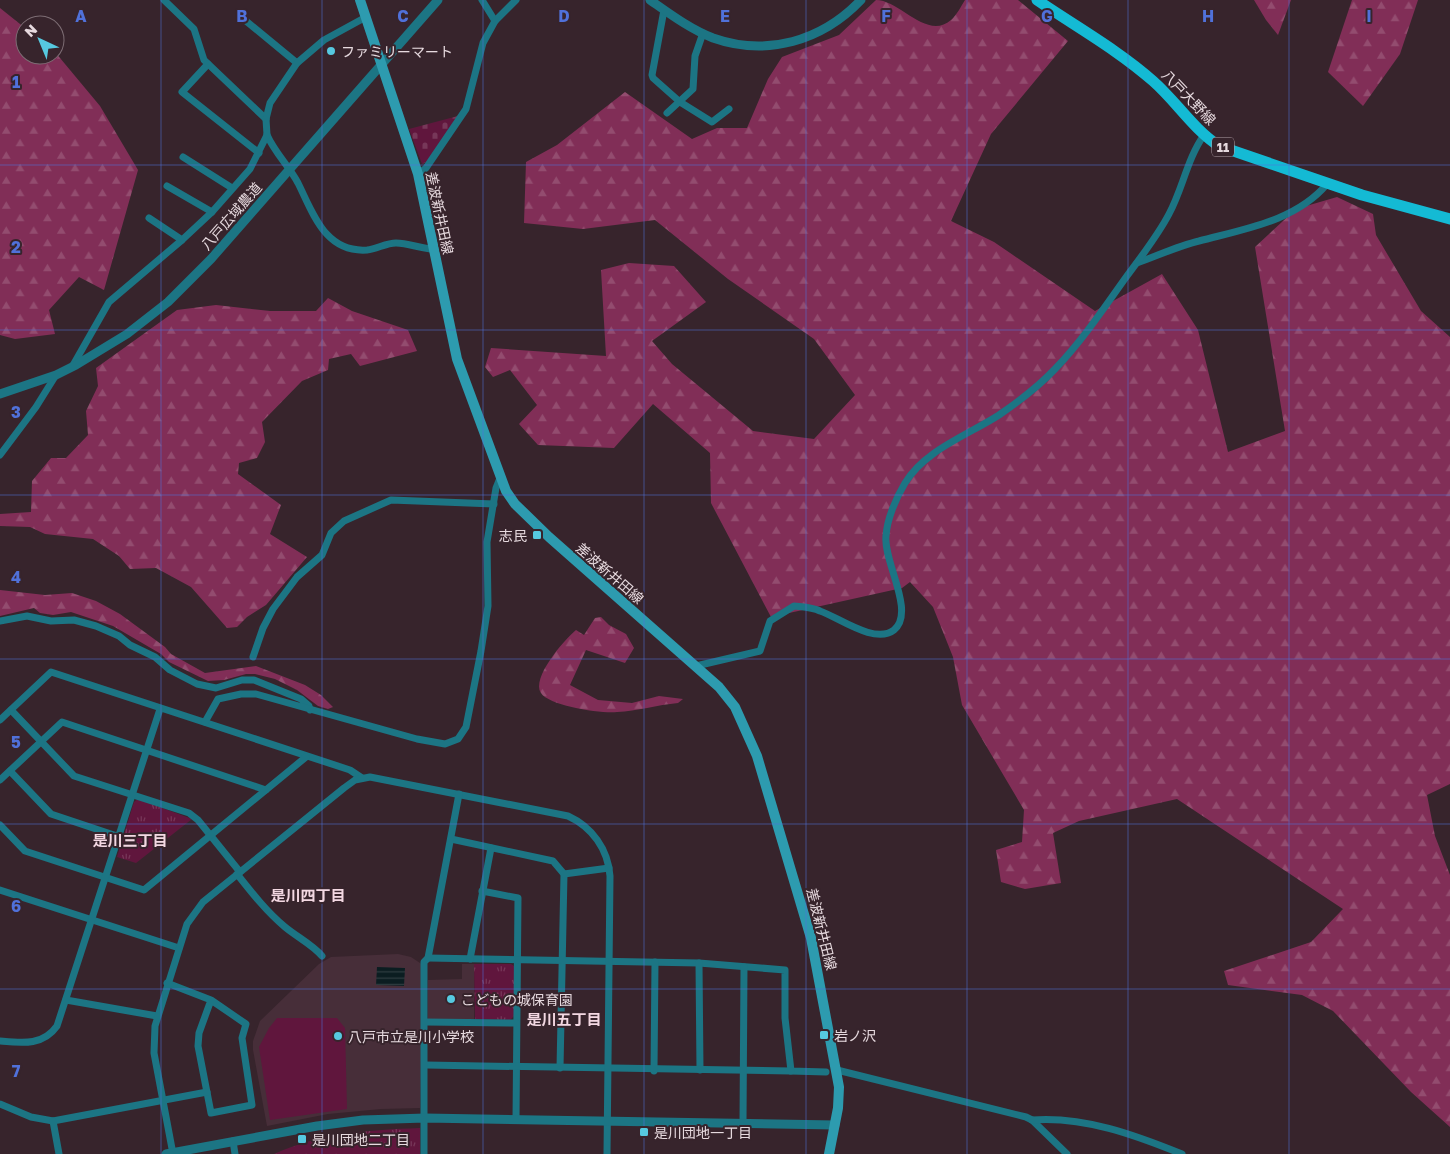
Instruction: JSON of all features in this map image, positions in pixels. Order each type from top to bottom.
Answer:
[{"type":"main road","name":"差波新井田線","points":[[360,0],[418,174],[457,358],[500,478],[516,504],[528,517],[719,687],[736,707],[757,756],[811,938],[837,1070],[838,1108],[829,1154]]},
{"type":"main road","name":"八戸大野線","points":[[1036,0],[1138,68],[1177,104],[1204,135],[1229,150],[1327,184],[1450,219]]},
{"type":"street","points":[[164,0],[194,29],[198,47],[208,64],[266,119]]},
{"type":"street","name":"八戸広域農道","points":[[0,394],[56,375],[72,367],[127,334],[168,302],[211,260],[438,0]]},
{"type":"street","points":[[482,0],[494,21]]},
{"type":"street","points":[[418,174],[433,157],[442,141],[466,109],[482,43],[494,21],[516,0]]},
{"type":"street","points":[[650,0],[703,33],[742,45],[786,44],[806,38],[832,26],[861,0]]},
{"type":"street","points":[[664,10],[652,75],[662,87],[680,102],[712,122],[729,109]]},
{"type":"street","points":[[240,16],[297,63]]},
{"type":"street","points":[[366,17],[324,40],[297,63],[270,104],[266,119],[267,135],[272,146],[290,170],[318,225],[338,244],[352,249],[366,250],[399,243],[424,249],[434,249]]},
{"type":"street","points":[[667,113],[693,89],[695,56],[703,33]]},
{"type":"street","points":[[208,64],[182,92],[259,153]]},
{"type":"street","points":[[72,367],[109,302],[212,212],[250,169],[267,135]]},
{"type":"street","points":[[696,666],[760,651],[770,621],[794,606],[820,610],[872,633],[887,634],[894,630],[901,618],[901,608],[898,590],[889,564],[886,536],[893,510],[906,483],[916,470],[934,453],[1001,414],[1053,371],[1081,342],[1170,213],[1193,150],[1204,135]]},
{"type":"street","points":[[184,157],[232,188]]},
{"type":"street","points":[[1136,263],[1198,241],[1250,228],[1296,210],[1318,195],[1327,184]]},
{"type":"street","points":[[167,186],[212,212]]},
{"type":"street","points":[[148,218],[182,240]]},
{"type":"street","points":[[0,455],[36,407],[56,375]]},
{"type":"street","points":[[205,722],[215,701],[241,694],[265,696],[416,739],[445,744],[453,743],[462,735],[466,728],[473,697],[488,606],[487,542],[500,478]]},
{"type":"street","points":[[253,657],[272,609],[297,577],[322,555],[331,533],[344,521],[391,500],[494,504]]},
{"type":"street","points":[[0,621],[27,616],[51,621],[74,620],[89,624],[114,633],[130,645],[155,657],[170,670],[197,684],[216,688],[242,680],[254,680],[301,699],[309,706],[310,710]]},
{"type":"street","points":[[0,720],[51,672],[350,770],[362,778]]},
{"type":"street","points":[[0,1041],[35,1042],[47,1037],[57,1026],[160,709]]},
{"type":"street","points":[[11,710],[74,776],[190,813],[211,835],[255,897],[283,925],[317,950],[322,956]]},
{"type":"street","points":[[0,780],[62,722],[266,790]]},
{"type":"street","points":[[0,825],[25,851],[144,890],[306,757]]},
{"type":"street","points":[[10,771],[51,814],[120,836]]},
{"type":"street","points":[[607,1154],[607,1122],[609,961],[609,868],[603,849],[597,840],[590,831],[574,819],[546,811],[380,777],[362,778],[344,788],[238,873],[196,910],[187,924],[157,1016],[153,1039],[170,1154],[233,1141],[364,1120],[425,1118],[607,1122],[835,1125]]},
{"type":"street","points":[[424,1154],[426,1065],[424,962],[428,958],[459,794]]},
{"type":"street","points":[[451,839],[553,861],[564,874],[560,1068]]},
{"type":"street","points":[[470,959],[491,848]]},
{"type":"street","points":[[564,874],[609,868]]},
{"type":"street","points":[[0,890],[179,948]]},
{"type":"street","points":[[482,891],[518,898],[516,1120]]},
{"type":"street","points":[[428,958],[699,963],[785,970],[785,1018],[791,1071]]},
{"type":"street","points":[[654,1071],[655,962]]},
{"type":"street","points":[[699,963],[700,1070]]},
{"type":"street","points":[[743,1123],[744,967]]},
{"type":"street","points":[[167,983],[211,1000],[246,1024],[242,1038],[252,1105],[211,1113],[198,1046],[201,1026],[211,1000]]},
{"type":"street","points":[[66,1000],[157,1016]]},
{"type":"street","points":[[425,1022],[516,1023]]},
{"type":"street","points":[[426,1065],[654,1071],[826,1072]]},
{"type":"street","points":[[837,1070],[1032,1120],[1103,1126],[1131,1134],[1182,1154]]},
{"type":"street","points":[[0,1104],[31,1117],[52,1121],[207,1092]]},
{"type":"street","points":[[1032,1120],[1067,1154]]},
{"type":"street","points":[[52,1121],[59,1154]]},
{"type":"street","points":[[233,1141],[235,1154]]},
{"type":"shaded area","name":"八戸市立是川小学校","points":[[398,954],[411,957],[423,965],[420,1108],[381,1109],[328,1114],[267,1126],[253,1050],[253,1041],[260,1021],[319,964],[331,957]]},
{"type":"shaded area","name":"こどもの城保育園","points":[[462,964],[474,964],[474,1019],[428,1019],[428,980],[462,979]]},
{"type":"shaded area","points":[[377,967],[405,968],[404,986],[376,985]]},
{"type":"green space","points":[[876,0],[894,6],[923,23],[933,26],[942,25],[951,20],[965,0],[1018,0],[1068,41],[991,134],[951,221],[994,242],[1095,311],[1162,274],[1198,330],[1228,452],[1285,431],[1255,247],[1296,209],[1337,197],[1373,214],[1376,235],[1421,311],[1450,337],[1450,784],[1427,795],[1435,836],[1450,875],[1450,1127],[1411,1092],[1333,1011],[1302,995],[1228,985],[1224,971],[1311,942],[1343,909],[1177,799],[1079,821],[1053,833],[1061,883],[1025,889],[1001,882],[996,850],[1022,842],[1024,810],[962,705],[953,657],[933,607],[910,582],[902,588],[771,617],[711,503],[710,453],[653,404],[614,448],[538,445],[519,424],[537,405],[510,370],[493,377],[485,367],[491,348],[606,356],[601,270],[629,263],[674,266],[706,302],[652,341],[672,364],[753,431],[814,439],[855,395],[814,339],[728,279],[655,220],[583,229],[524,223],[526,162],[557,145],[625,92],[692,139],[717,128],[747,128],[768,79],[782,57],[839,35]]},
{"type":"green space","points":[[1254,0],[1291,0],[1278,35],[1266,20]]},
{"type":"green space","points":[[1352,0],[1418,0],[1400,54],[1363,106],[1328,72]]},
{"type":"green space","points":[[0,8],[15,20],[15,65],[65,64],[100,106],[138,170],[104,290],[79,277],[49,310],[55,334],[15,339],[0,335]]},
{"type":"green space","points":[[458,116],[427,162],[422,164],[409,129]]},
{"type":"green space","points":[[328,298],[352,311],[408,330],[417,351],[360,366],[351,354],[329,359],[328,370],[302,381],[262,422],[265,442],[257,458],[239,463],[238,474],[281,505],[270,534],[307,557],[266,605],[247,617],[237,627],[227,628],[191,587],[156,568],[130,569],[119,556],[93,539],[45,534],[30,527],[0,526],[0,514],[31,512],[32,481],[51,458],[66,458],[88,435],[86,411],[98,386],[96,368],[177,310],[216,305],[270,311],[316,311]]},
{"type":"green space","points":[[0,590],[45,595],[72,593],[96,601],[120,614],[165,647],[171,654],[205,673],[256,666],[305,685],[321,695],[333,707],[328,709],[318,706],[297,690],[275,679],[255,674],[208,681],[169,662],[161,654],[113,626],[71,612],[53,615],[40,613],[34,608],[0,616]]},
{"type":"green space","points":[[601,617],[609,625],[626,634],[634,648],[625,663],[586,650],[570,685],[598,700],[632,703],[659,696],[683,699],[678,703],[610,712],[589,710],[554,702],[541,693],[539,686],[541,678],[557,650],[576,630],[584,635],[595,618]]},
{"type":"green space","points":[[138,799],[192,819],[136,863],[117,857],[134,802]]},
{"type":"green space","points":[[474,964],[511,964],[514,966],[514,1016],[510,1020],[475,1019]]},
{"type":"green space","points":[[277,1018],[337,1018],[345,1028],[347,1109],[270,1120],[259,1047],[269,1028]]},
{"type":"green space","points":[[420,1128],[420,1154],[274,1154],[309,1141],[327,1137],[383,1130]]},
{"type":"place","name":"ファミリーマート","points":[[331,51]]},
{"type":"place","name":"志民","points":[[537,535]]},
{"type":"place","name":"こどもの城保育園","points":[[451,999]]},
{"type":"place","name":"岩ノ沢","points":[[824,1035]]},
{"type":"place","name":"八戸市立是川小学校","points":[[338,1036]]},
{"type":"place","name":"是川団地一丁目","points":[[644,1132]]},
{"type":"place","name":"是川団地二丁目","points":[[302,1139]]},
{"type":"district","name":"是川三丁目","points":[[130,840]]},
{"type":"district","name":"是川四丁目","points":[[308,895]]},
{"type":"district","name":"是川五丁目","points":[[564,1019]]}]
